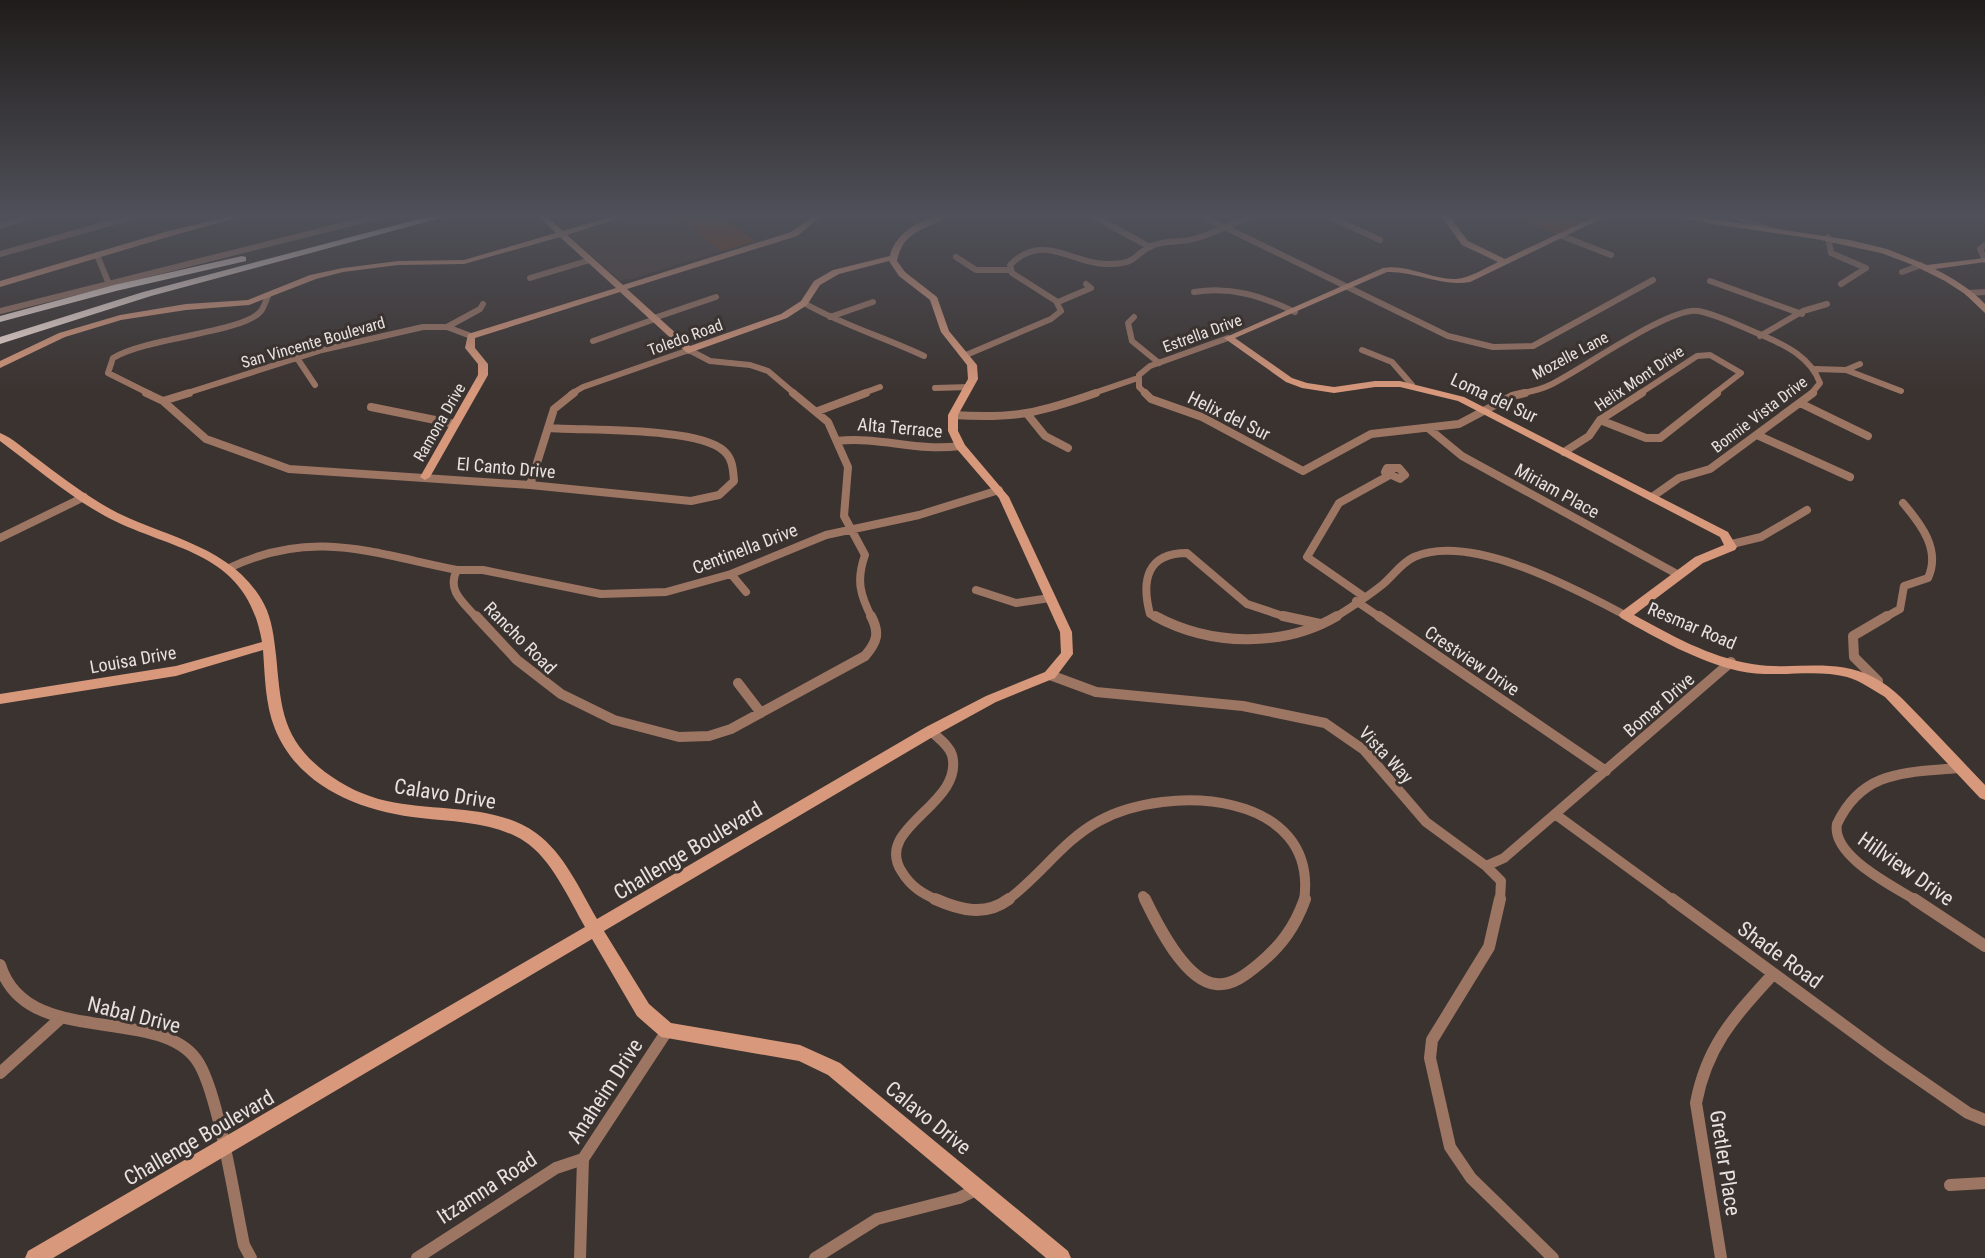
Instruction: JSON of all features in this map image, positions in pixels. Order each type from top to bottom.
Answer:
[{"type":"highway","points":[[0,319],[168,275]]},
{"type":"highway","points":[[0,330],[183,275]]},
{"type":"highway","points":[[0,341],[132,298],[221,275]]},
{"type":"highway","points":[[0,351],[18,341],[132,298]]},
{"type":"street","points":[[0,284],[31,275]]},
{"type":"street","points":[[105,275],[109,284]]},
{"type":"street","points":[[0,312],[148,275]]},
{"type":"street","points":[[0,365],[40,344],[98,324],[153,312],[236,304],[268,296],[324,275]]},
{"type":"street","points":[[530,278],[541,275]]},
{"type":"street","points":[[606,275],[690,350]]},
{"type":"street","points":[[471,336],[666,275]]},
{"type":"street","name":"Toledo Road","points":[[530,485],[554,410],[573,393],[784,316],[804,303],[814,286],[831,275]]},
{"type":"street","points":[[903,275],[934,299],[945,332],[972,365],[973,379],[953,415],[953,431],[960,446],[999,490],[1069,642],[1066,659],[1051,675]]},
{"type":"street","points":[[966,355],[1055,317],[1061,309],[1058,302],[1017,275]]},
{"type":"street","points":[[1320,275],[1459,341],[1501,348],[1533,345],[1653,280]]},
{"type":"street","name":"Estrella Drive","points":[[1159,363],[1296,312],[1381,275]]},
{"type":"street","name":"Estrella Drive","points":[[1421,275],[1441,282],[1460,282],[1478,275]]},
{"type":"street","points":[[1841,285],[1856,275]]},
{"type":"street","points":[[1936,275],[1968,293],[1985,310]]},
{"type":"street","points":[[1710,281],[1802,314]]},
{"type":"street","points":[[1058,302],[1091,288],[1086,284]]},
{"type":"street","points":[[1194,292],[1222,288],[1245,291],[1296,312]]},
{"type":"street","points":[[1968,293],[1985,292]]},
{"type":"street","name":"El Canto Drive","points":[[268,296],[262,310],[245,321],[218,330],[148,341],[126,351],[108,364],[107,371],[111,377],[163,401],[206,439],[272,466],[530,485],[691,501],[719,495],[734,481],[733,466],[727,454],[702,439],[549,428]]},
{"type":"street","points":[[593,341],[716,297]]},
{"type":"street","points":[[830,317],[873,302]]},
{"type":"street","points":[[804,303],[830,317],[889,339],[924,356]]},
{"type":"street","points":[[447,327],[480,309],[483,304]]},
{"type":"street","points":[[1760,336],[1784,319],[1802,314],[1817,304],[1827,304]]},
{"type":"street","name":"Bonnie Vista Drive","points":[[1652,497],[1679,478],[1710,469],[1819,386],[1816,369],[1795,351],[1692,310]]},
{"type":"street","name":"Mozelle Lane","points":[[1303,471],[1371,434],[1458,424],[1486,412],[1512,396],[1547,387],[1653,326],[1692,310]]},
{"type":"street","points":[[953,415],[997,418],[1028,415],[1138,378],[1143,370],[1159,363],[1132,341],[1128,323],[1134,317]]},
{"type":"street","name":"San Vincente Boulevard","points":[[163,401],[296,358],[423,327],[447,327],[471,336]]},
{"type":"street","name":"Ramona Drive","points":[[425,477],[483,375],[483,364],[469,345],[471,336]]},
{"type":"street","name":"Loma del Sur","points":[[1228,338],[1289,380],[1305,386],[1329,390],[1375,384],[1412,385],[1446,393],[1724,535],[1732,544]]},
{"type":"street","name":"Rancho Road","points":[[457,570],[453,580],[454,592],[516,661],[546,687],[608,720],[692,739],[723,732],[865,656],[876,643],[878,629],[864,605],[856,579],[865,555],[843,509],[849,477],[848,467],[837,441],[818,411],[768,371],[750,365],[710,361],[690,350]]},
{"type":"street","points":[[1362,350],[1397,366],[1408,375],[1412,385]]},
{"type":"street","name":"Helix Mont Drive","points":[[1564,452],[1589,436],[1600,419],[1700,354],[1740,371],[1740,376],[1660,438],[1646,438],[1600,419]]},
{"type":"street","points":[[296,358],[315,385]]},
{"type":"street","points":[[1846,370],[1860,364]]},
{"type":"street","points":[[1816,369],[1846,370],[1901,391]]},
{"type":"street","name":"Helix del Sur","points":[[1138,378],[1141,390],[1151,399],[1202,417],[1303,471]]},
{"type":"street","points":[[818,411],[880,387]]},
{"type":"street","points":[[935,388],[969,387]]},
{"type":"street","points":[[1800,403],[1868,436]]},
{"type":"street","points":[[372,407],[455,425]]},
{"type":"street","points":[[1028,415],[1045,436],[1068,448]]},
{"type":"street","name":"Miriam Place","points":[[1428,428],[1462,456],[1677,574]]},
{"type":"street","points":[[1757,435],[1850,477]]},
{"type":"street","name":"Calavo Drive","points":[[0,436],[84,497],[125,521],[202,550],[229,568],[254,597],[263,617],[269,644],[271,693],[277,719],[300,759],[338,788],[379,805],[422,814],[479,818],[507,825],[531,836],[551,856],[593,931],[643,1010],[667,1031],[800,1053],[834,1069],[1061,1258]]},
{"type":"street","name":"Alta Terrace","points":[[837,441],[875,438],[926,450],[960,446]]},
{"type":"street","name":"Crestview Drive","points":[[1388,476],[1339,503],[1307,557],[1360,599],[1606,771]]},
{"type":"street","name":"Centinella Drive","points":[[457,570],[483,570],[589,592],[627,595],[679,590],[731,575],[815,539],[850,528],[919,515],[999,490]]},
{"type":"street","points":[[0,538],[84,497]]},
{"type":"street","points":[[1872,682],[1878,681],[1854,659],[1851,650],[1853,636],[1896,612],[1902,603],[1904,586],[1928,578],[1932,570],[1933,555],[1927,538],[1903,503]]},
{"type":"street","points":[[1625,615],[1699,560],[1727,550],[1732,544],[1757,541],[1773,528],[1807,510]]},
{"type":"street","points":[[229,568],[262,553],[298,545],[363,552],[457,570]]},
{"type":"street","points":[[1320,624],[1291,619],[1247,604],[1187,553],[1166,557],[1149,568],[1144,578],[1145,600],[1150,614],[1180,629],[1223,636],[1284,638],[1304,633],[1320,624],[1360,599]]},
{"type":"street","name":"Resmar Road","points":[[1360,599],[1383,584],[1403,562],[1417,556],[1489,557],[1540,572],[1695,650],[1731,663],[1753,669],[1835,669],[1872,682],[1890,694],[1985,794]]},
{"type":"street","points":[[731,575],[746,592]]},
{"type":"street","points":[[976,590],[1016,603],[1050,598]]},
{"type":"street","name":"Louisa Drive","points":[[0,699],[176,671],[269,644]]},
{"type":"street","name":"Bomar Drive","points":[[1606,771],[1731,663]]},
{"type":"street","name":"Challenge Boulevard","points":[[35,1258],[932,731],[991,699],[1051,675]]},
{"type":"street","name":"Vista Way","points":[[1051,675],[1096,692],[1243,706],[1325,723],[1339,730],[1364,750],[1426,822],[1486,866]]},
{"type":"street","points":[[738,683],[761,713]]},
{"type":"street","points":[[932,731],[951,751],[954,767],[951,784],[898,839],[895,855],[898,867],[910,884],[952,908],[983,911],[1009,902],[1049,857],[1083,830],[1122,811],[1165,801],[1211,802],[1257,812],[1273,821],[1291,837],[1300,852],[1306,876],[1304,906],[1286,942],[1257,967],[1238,979],[1222,984],[1200,978],[1159,928],[1143,896]]},
{"type":"street","name":"Hillview Drive","points":[[1959,768],[1889,777],[1869,783],[1836,821],[1834,831],[1843,849],[1854,860],[1985,946]]},
{"type":"street","points":[[1553,1258],[1471,1178],[1450,1147],[1430,1058],[1432,1040],[1489,947],[1502,895],[1501,880],[1486,866],[1504,858],[1606,771]]},
{"type":"street","name":"Shade Road","points":[[1555,814],[1887,1058],[1968,1113],[1985,1121]]},
{"type":"street","name":"Nabal Drive","points":[[0,965],[4,978],[20,1000],[62,1017],[181,1043],[197,1060],[213,1103],[244,1245],[251,1258]]},
{"type":"street","name":"Gretler Place","points":[[1721,1258],[1698,1115],[1698,1088],[1714,1041],[1773,974]]},
{"type":"street","points":[[0,1073],[62,1017]]},
{"type":"street","name":"Anaheim Drive","points":[[580,1258],[583,1159],[667,1031]]},
{"type":"street","name":"Itzamna Road","points":[[418,1258],[556,1168],[583,1159]]},
{"type":"street","points":[[1950,1185],[1985,1183]]},
{"type":"street","points":[[815,1258],[868,1224],[901,1210],[965,1198],[980,1188]]},
{"type":"shaded area","points":[[613,275],[646,275],[632,279],[619,280]]}]
